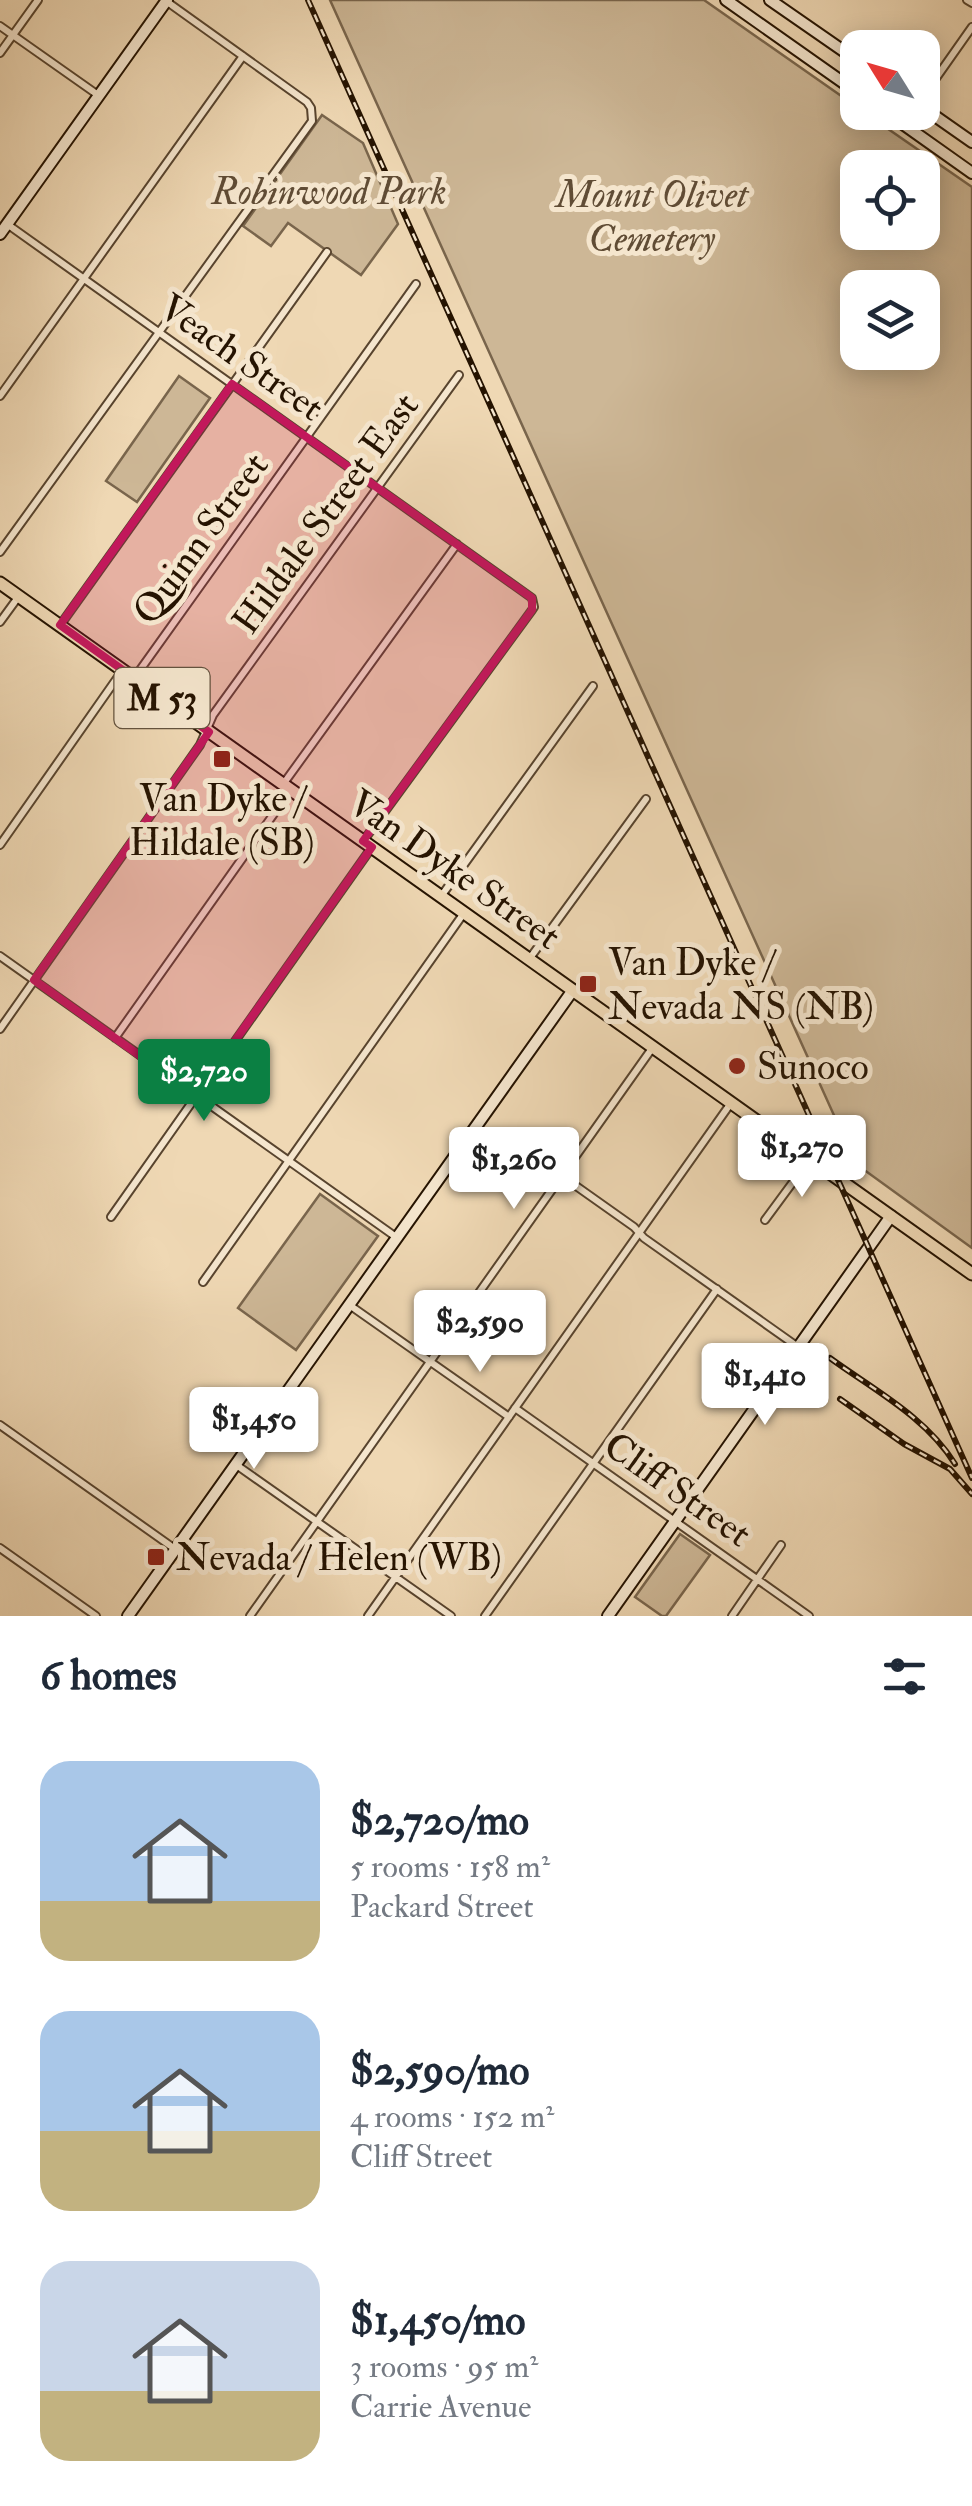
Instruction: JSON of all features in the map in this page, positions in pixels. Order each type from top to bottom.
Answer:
[{"type":"main road","name":"Van Dyke Street","points":[[0,583],[972,1274]]},
{"type":"street","points":[[0,52],[38,0]]},
{"type":"street","points":[[0,552],[312,121],[312,111],[306,102],[167,0],[3,229]]},
{"type":"street","points":[[726,0],[840,79]]},
{"type":"street","points":[[770,0],[840,49]]},
{"type":"street","points":[[0,26],[98,96]]},
{"type":"street","points":[[940,72],[972,27]]},
{"type":"street","points":[[0,396],[244,56]]},
{"type":"street","points":[[940,120],[972,142]]},
{"type":"street","points":[[911,130],[972,173]]},
{"type":"street","name":"Veach Street","points":[[3,229],[84,278],[533,601],[532,610],[368,844]]},
{"type":"street","points":[[60,626],[327,252]]},
{"type":"street","name":"Quinn Street","points":[[134,678],[416,284]]},
{"type":"street","name":"Hildale Street East","points":[[0,1029],[200,745],[213,715],[458,376]]},
{"type":"street","points":[[115,1038],[457,544]]},
{"type":"street","points":[[0,622],[18,596]]},
{"type":"street","name":"Quinn Street","points":[[0,845],[123,670]]},
{"type":"street","points":[[441,896],[593,686]]},
{"type":"street","points":[[530,959],[646,799]]},
{"type":"street","points":[[112,1216],[368,844]]},
{"type":"street","points":[[203,1282],[464,913]]},
{"type":"street","points":[[0,956],[396,1238]]},
{"type":"street","points":[[128,1616],[573,990]]},
{"type":"street","points":[[250,1616],[653,1047]]},
{"type":"street","points":[[368,1616],[732,1103]]},
{"type":"street","points":[[521,1147],[798,1347]]},
{"type":"street","points":[[766,1220],[810,1158]]},
{"type":"street","points":[[608,1616],[891,1216]]},
{"type":"street","points":[[486,1616],[717,1289]]},
{"type":"street","points":[[348,1304],[509,1417]]},
{"type":"street","name":"Cliff Street","points":[[515,1408],[809,1616]]},
{"type":"street","points":[[0,1425],[176,1549]]},
{"type":"street","points":[[235,1464],[450,1616]]},
{"type":"street","points":[[732,1616],[781,1545]]},
{"type":"street","points":[[0,1548],[96,1616]]},
{"type":"highlighted area","points":[[232,384],[532,598],[532,610],[363,841],[372,847],[196,1096],[34,980],[209,732],[60,625]]},
{"type":"green space","name":"Mount Olivet Cemetery","points":[[330,0],[704,0],[840,95],[840,130],[890,130],[918,150],[840,150],[840,250],[940,250],[940,165],[972,187],[972,1248],[856,1164]]},
{"type":"green space","name":"Robinwood Park","points":[[322,115],[363,143],[398,224],[361,275],[288,223],[271,246],[243,226]]},
{"type":"green space","points":[[179,376],[210,398],[137,502],[106,481]]},
{"type":"green space","points":[[320,1194],[378,1236],[296,1350],[238,1308]]},
{"type":"green space","points":[[680,1534],[710,1555],[666,1616],[662,1616],[635,1597]]},
{"type":"railway","points":[[308,0],[972,1478]]},
{"type":"railway","points":[[830,1358],[914,1418],[955,1464]]},
{"type":"railway","points":[[840,1399],[904,1444],[950,1469],[972,1494]]},
{"type":"place","name":"Van Dyke / Hildale (SB)","points":[[222,759]]},
{"type":"place","name":"Van Dyke / Nevada NS (NB)","points":[[588,984]]},
{"type":"place","name":"Sunoco","points":[[737,1066]]},
{"type":"place","name":"Nevada / Helen (WB)","points":[[156,1557]]}]
